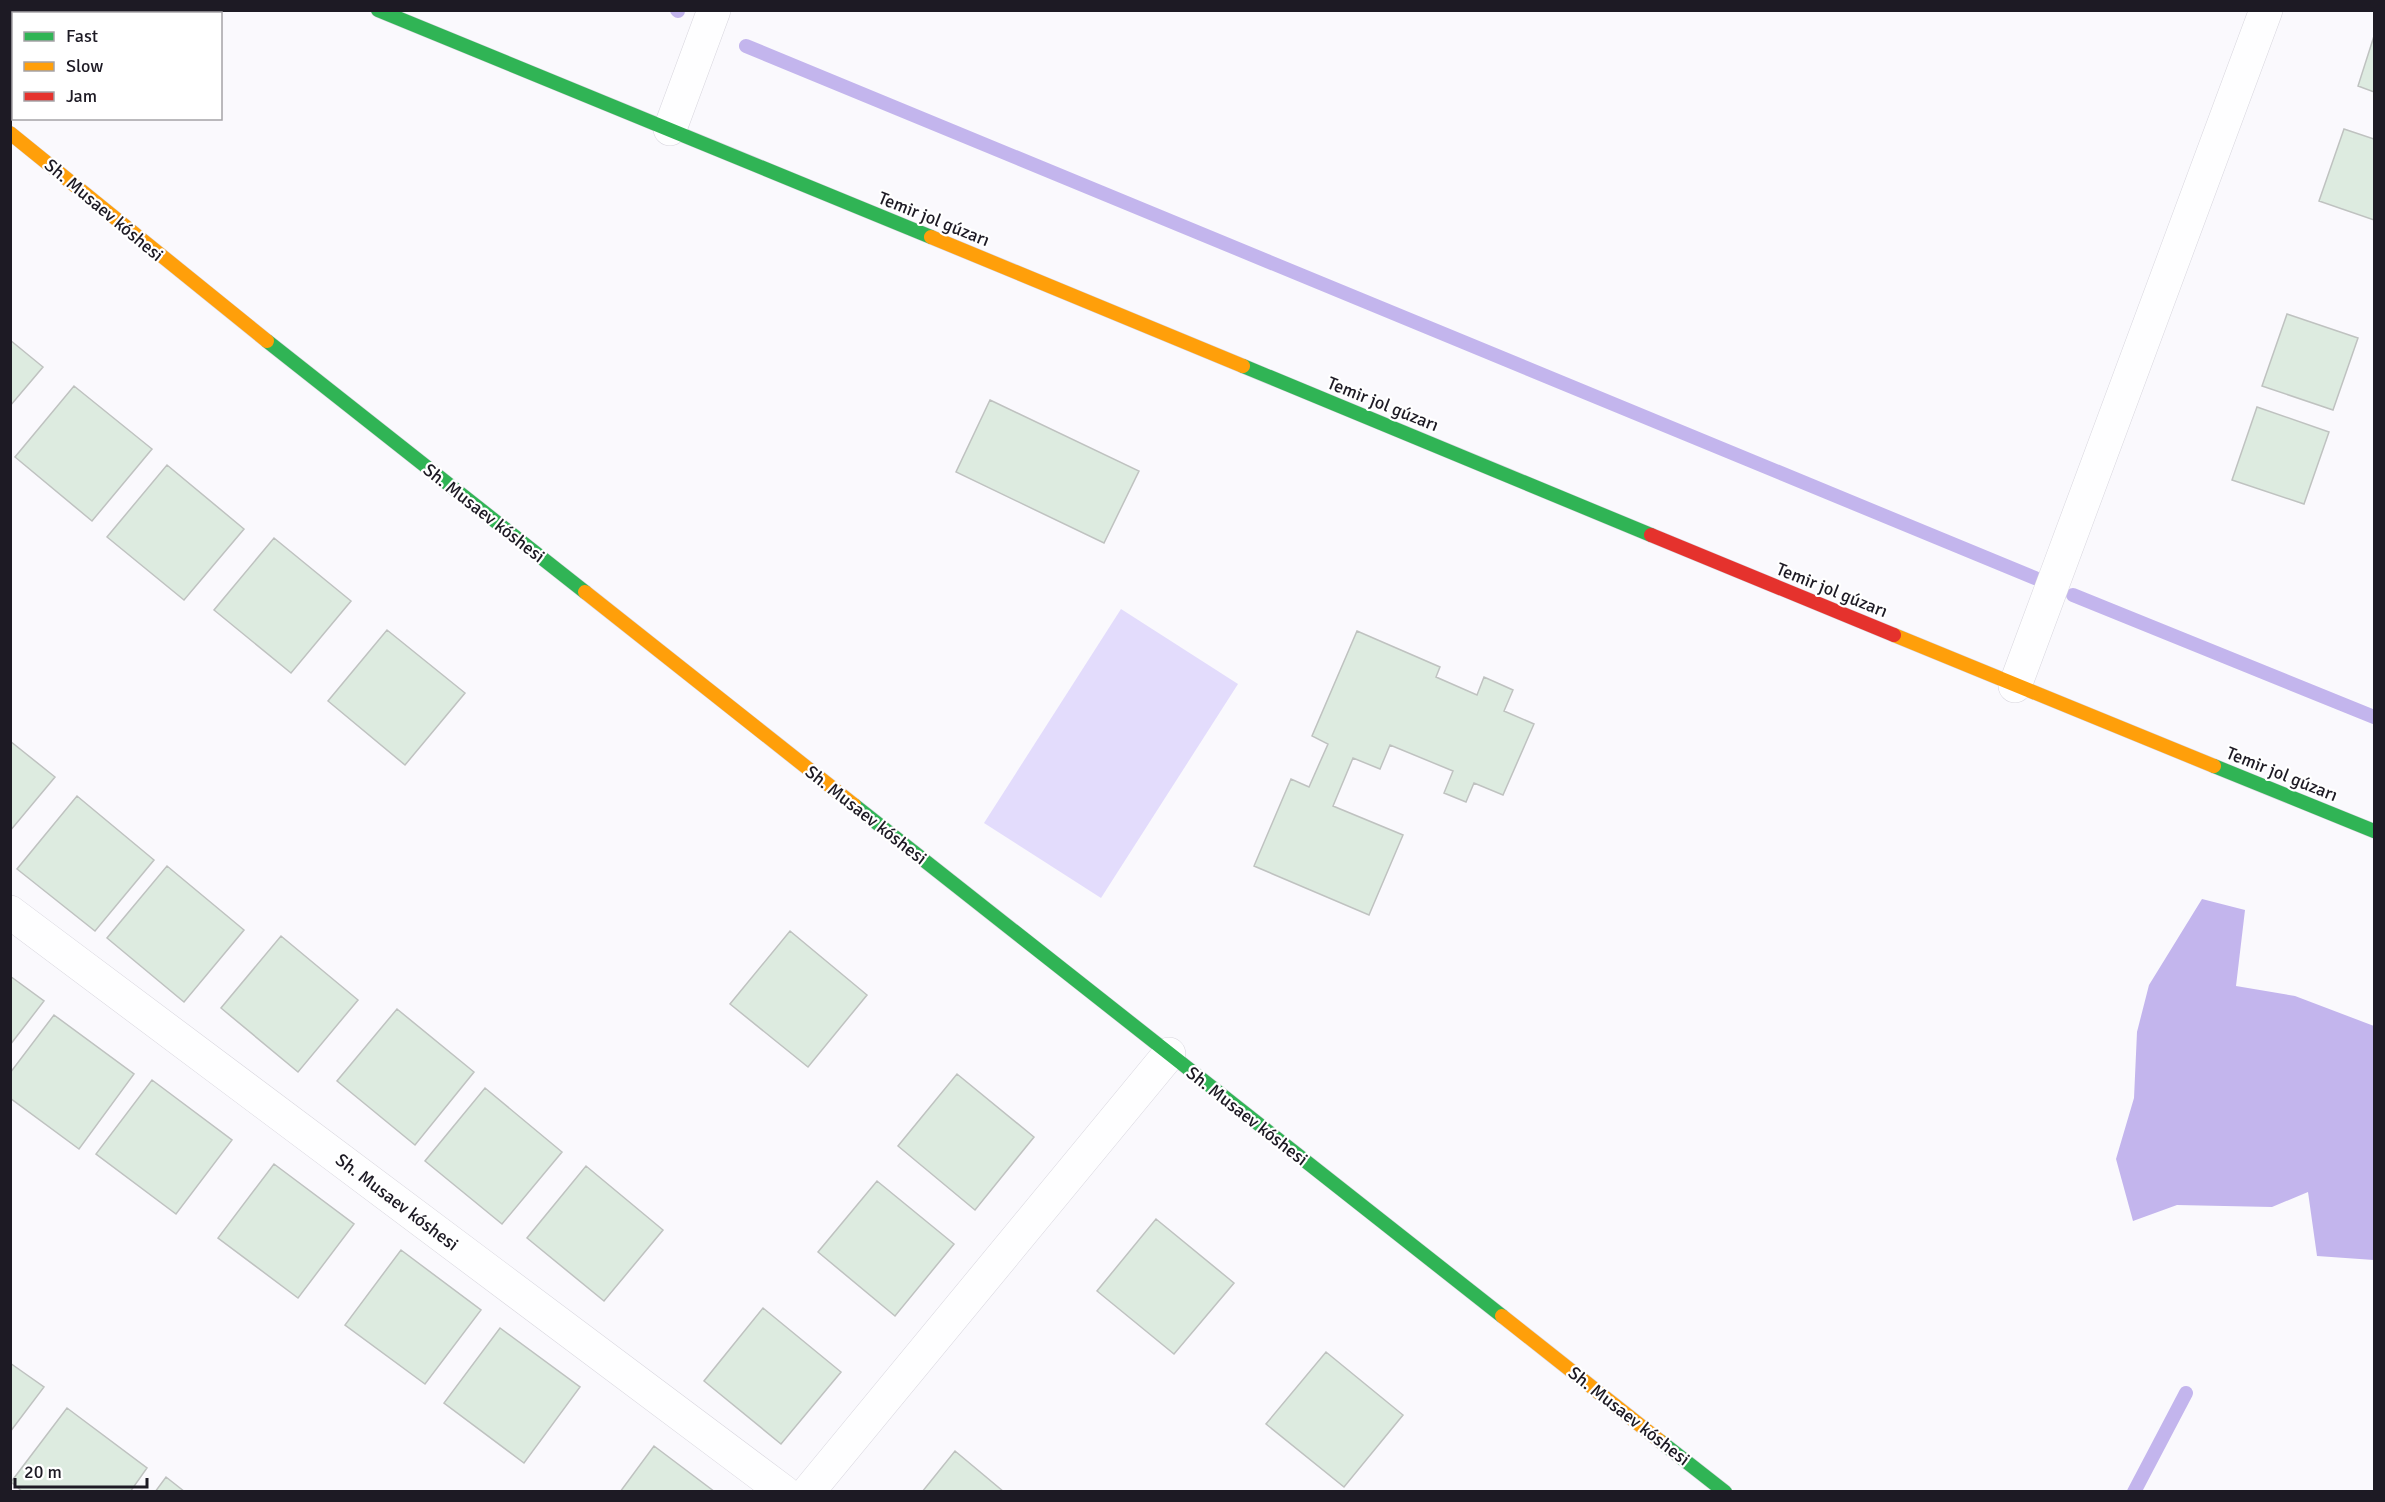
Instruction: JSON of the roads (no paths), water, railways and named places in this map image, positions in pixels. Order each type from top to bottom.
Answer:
[{"type":"street","name":"Temir jol gúzarı","points":[[378,10],[2016,686],[2374,831]]},
{"type":"street","points":[[670,129],[714,10]]},
{"type":"street","points":[[2016,686],[2266,10]]},
{"type":"street","name":"Sh. Musaev kóshesi","points":[[10,133],[176,269],[1725,1491]]},
{"type":"street","name":"Sh. Musaev kóshesi","points":[[10,912],[784,1491]]},
{"type":"street","points":[[808,1491],[1169,1054]]},
{"type":"waterway","points":[[746,46],[2035,578]]},
{"type":"waterway","points":[[2073,595],[2374,717]]},
{"type":"waterway","points":[[2134,1492],[2186,1393]]}]
